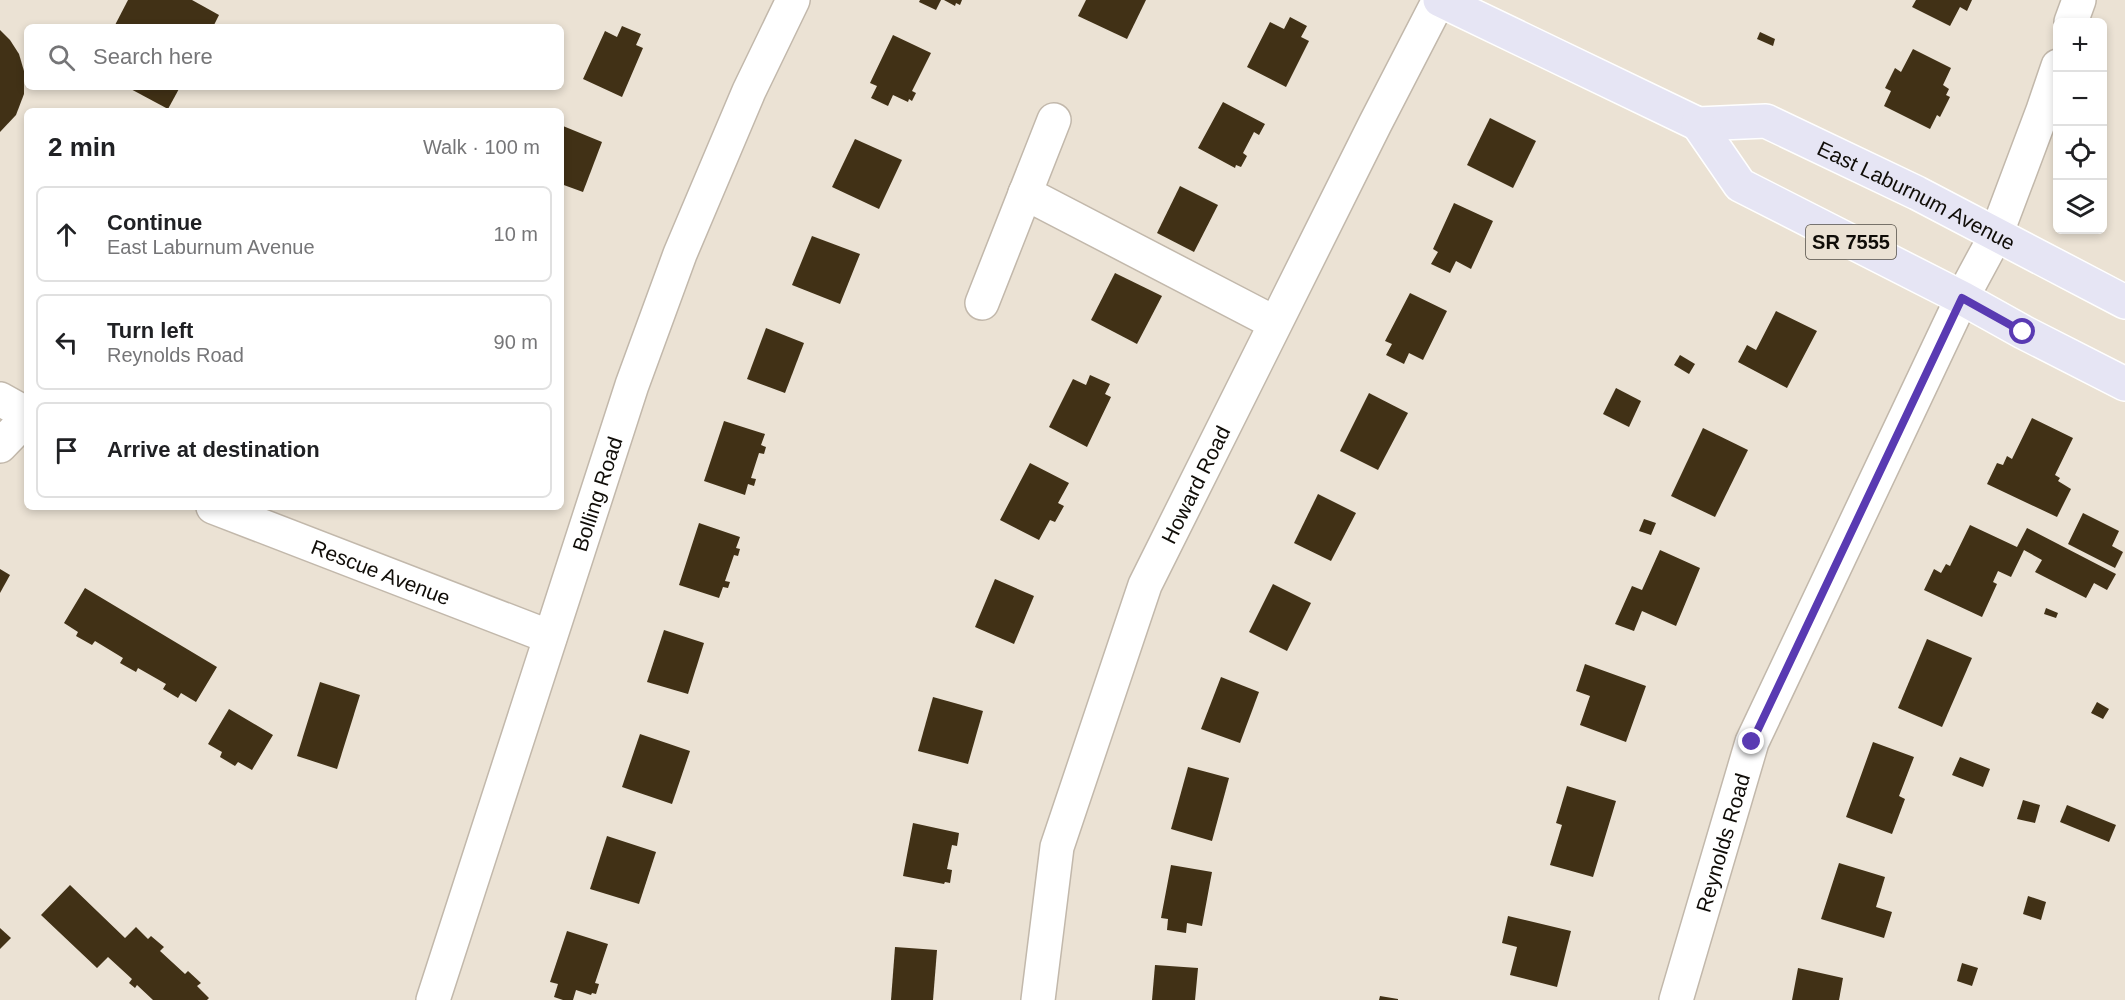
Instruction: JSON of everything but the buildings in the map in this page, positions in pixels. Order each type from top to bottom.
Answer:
[{"type":"main road","name":"East Laburnum Avenue","points":[[1440,0],[1698,124],[1766,121],[1917,194],[2125,303]]},
{"type":"main road","name":"East Laburnum Avenue","points":[[1698,124],[1740,185],[2125,384]]},
{"type":"street","name":"Bolling Road","points":[[433,1000],[632,385],[680,254],[749,91],[793,0]]},
{"type":"street","name":"Howard Road","points":[[1038,1000],[1057,847],[1145,585],[1275,323],[1440,0]]},
{"type":"street","points":[[2072,18],[2079,0]]},
{"type":"street","name":"Reynolds Road","points":[[1676,1000],[1752,742],[1962,298],[1996,235],[2056,72]]},
{"type":"street","points":[[982,303],[1054,120]]},
{"type":"street","points":[[1025,193],[1275,323]]},
{"type":"street","points":[[0,399],[24,414]]},
{"type":"street","points":[[0,446],[24,419]]},
{"type":"street","name":"Rescue Avenue","points":[[221,510],[550,637]]},
{"type":"route","points":[[1752,742],[1962,298],[2023,332]]}]
